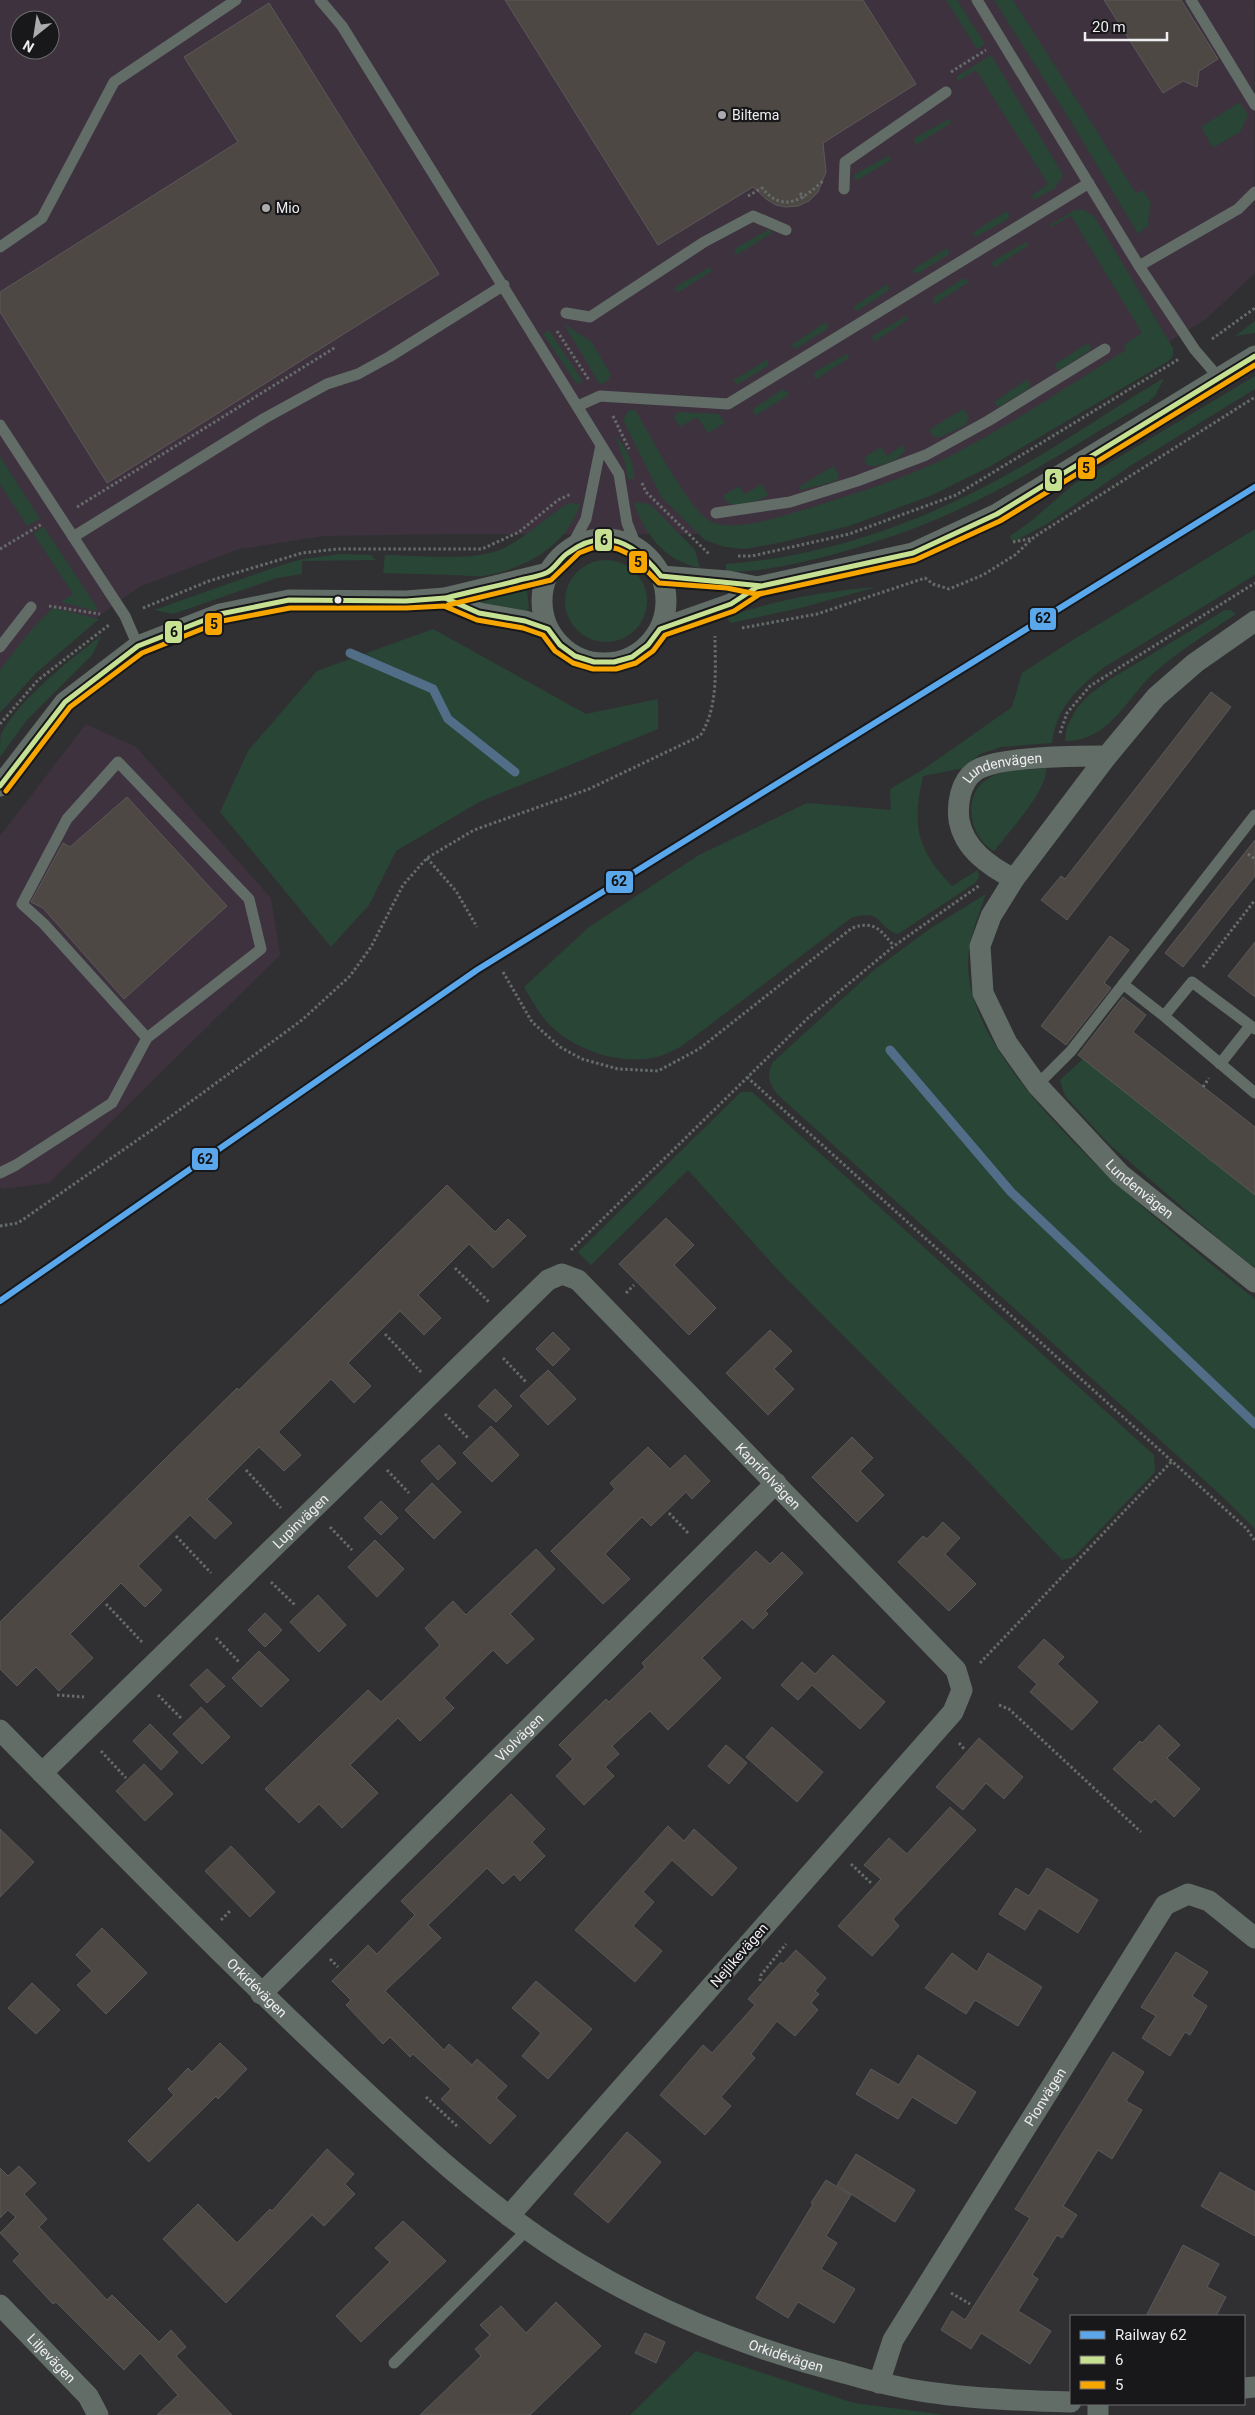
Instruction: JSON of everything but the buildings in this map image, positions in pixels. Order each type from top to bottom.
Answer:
[{"type":"street","points":[[660,629],[731,604],[757,587],[913,553],[966,529],[1006,509],[1255,356]]},
{"type":"street","points":[[607,538],[620,540],[637,548],[651,560],[661,576],[666,594],[666,612],[660,629],[648,645],[632,657],[614,662],[594,662],[576,656],[560,645],[548,629],[542,611],[542,591],[548,573],[558,559],[570,548],[585,542],[607,538]]},
{"type":"street","points":[[0,786],[65,702],[138,646],[220,614],[289,600],[406,601],[445,598],[548,573]]},
{"type":"street","points":[[661,576],[728,581],[757,587]]},
{"type":"street","points":[[445,598],[479,613],[525,621],[548,629]]},
{"type":"street","name":"Lundenvägen","points":[[1255,621],[1195,662],[1156,697],[1107,756],[1014,878],[991,916],[980,946],[982,992],[1007,1043],[1037,1084],[1120,1174],[1255,1282]]},
{"type":"street","name":"Lundenvägen","points":[[1014,878],[994,868],[976,853],[961,833],[958,809],[961,790],[974,771],[996,763],[1057,756],[1107,756]]},
{"type":"street","name":"Kaprifolvägen","points":[[562,1274],[578,1280],[956,1670],[962,1690]]},
{"type":"street","name":"Lupinvägen","points":[[42,1772],[548,1280],[562,1274]]},
{"type":"street","name":"Violvägen","points":[[261,1994],[776,1483]]},
{"type":"street","name":"Nejlikevägen","points":[[509,2216],[954,1712],[962,1690]]},
{"type":"street","name":"Orkidévägen","points":[[0,1730],[261,1994],[428,2151],[527,2230],[580,2264],[635,2295],[714,2330],[790,2359],[879,2383],[926,2392],[1016,2401],[1070,2402]]},
{"type":"street","name":"Pionvägen","points":[[879,2383],[893,2340],[1165,1905],[1188,1894],[1209,1901],[1255,1938]]},
{"type":"street","name":"Liljevägen","points":[[0,2305],[88,2396],[98,2415]]},
{"type":"lane","points":[[0,247],[42,218],[114,82],[236,0]]},
{"type":"lane","points":[[320,0],[342,26],[504,285],[619,474],[627,523],[637,548]]},
{"type":"lane","points":[[977,0],[1139,266],[1195,350],[1220,379]]},
{"type":"lane","points":[[1191,0],[1255,105]]},
{"type":"lane","points":[[844,189],[845,162],[946,92]]},
{"type":"lane","points":[[578,406],[600,396],[728,404],[1089,183]]},
{"type":"lane","points":[[1139,266],[1238,209],[1255,192]]},
{"type":"lane","points":[[566,313],[590,317],[704,242],[752,216],[786,230]]},
{"type":"lane","points":[[73,537],[265,418],[327,384],[358,374],[389,357],[504,285]]},
{"type":"lane","points":[[716,513],[790,502],[857,481],[926,455],[988,421],[1105,349]]},
{"type":"lane","points":[[0,425],[125,616],[138,646]]},
{"type":"lane","points":[[570,548],[586,519],[600,445]]},
{"type":"lane","points":[[0,647],[31,607]]},
{"type":"lane","points":[[0,1172],[16,1165],[112,1103],[147,1038],[261,949],[249,899],[118,762],[67,819],[22,904],[44,924],[147,1038]]},
{"type":"lane","points":[[1037,1084],[1071,1051],[1255,815]]},
{"type":"lane","points":[[1164,1016],[1192,982],[1252,1027],[1220,1064]]},
{"type":"lane","points":[[1123,984],[1255,1093]]},
{"type":"lane","points":[[394,2363],[527,2230]]},
{"type":"path","points":[[943,77],[1001,41]]},
{"type":"path","points":[[756,191],[762,188],[768,196],[779,201],[791,202],[804,198],[827,178]]},
{"type":"path","points":[[800,193],[804,198]]},
{"type":"path","points":[[735,556],[752,556],[849,534],[956,494],[1226,331],[1255,308]]},
{"type":"path","points":[[80,505],[336,347]]},
{"type":"path","points":[[646,492],[710,554],[718,555]]},
{"type":"path","points":[[144,607],[209,581],[302,553],[337,549],[482,549],[519,532],[558,500],[574,493]]},
{"type":"path","points":[[0,549],[40,525]]},
{"type":"path","points":[[1013,542],[1034,538]]},
{"type":"path","points":[[1060,734],[1067,713],[1090,686],[1255,583]]},
{"type":"path","points":[[57,607],[95,614]]},
{"type":"path","points":[[0,724],[38,680],[102,629]]},
{"type":"path","points":[[0,1226],[18,1223],[159,1125],[302,1020],[350,976],[371,947],[403,885],[427,858],[474,830],[589,789],[700,736],[709,722],[712,701],[714,633]]},
{"type":"path","points":[[427,858],[456,891],[477,927]]},
{"type":"path","points":[[562,1274],[569,1252],[809,1017],[894,946],[984,882]]},
{"type":"path","points":[[1192,982],[1255,900]]},
{"type":"path","points":[[502,972],[532,1022],[560,1047],[582,1059],[618,1069],[658,1071],[699,1049],[852,928],[865,924],[877,928],[894,946]]},
{"type":"path","points":[[747,1077],[1247,1529],[1255,1541]]},
{"type":"path","points":[[455,1268],[496,1308]]},
{"type":"path","points":[[385,1334],[426,1376]]},
{"type":"path","points":[[502,1357],[527,1383]]},
{"type":"path","points":[[444,1413],[469,1439]]},
{"type":"path","points":[[962,1690],[976,1667],[1172,1461]]},
{"type":"path","points":[[386,1469],[410,1493]]},
{"type":"path","points":[[246,1470],[286,1512]]},
{"type":"path","points":[[669,1513],[696,1541]]},
{"type":"path","points":[[328,1525],[352,1550]]},
{"type":"path","points":[[176,1536],[216,1579]]},
{"type":"path","points":[[265,1575],[296,1606]]},
{"type":"path","points":[[106,1604],[147,1647]]},
{"type":"path","points":[[214,1637],[240,1663]]},
{"type":"path","points":[[156,1693],[182,1719]]},
{"type":"path","points":[[57,1694],[94,1698]]},
{"type":"path","points":[[999,1705],[1008,1708],[1140,1832]]},
{"type":"path","points":[[99,1750],[126,1778]]},
{"type":"path","points":[[845,1859],[871,1883]]},
{"type":"path","points":[[219,1922],[231,1910]]},
{"type":"path","points":[[760,1981],[761,1975],[786,1944]]},
{"type":"path","points":[[426,2097],[459,2128]]},
{"type":"path","points":[[950,2292],[970,2304]]},
{"type":"shaded area","points":[[0,0],[1254,0],[1255,273],[1206,319],[933,485],[735,534],[324,536],[239,549],[139,587],[58,646],[0,707]]},
{"type":"shaded area","points":[[86,724],[136,747],[271,898],[280,955],[49,1183],[3,1189],[0,1187],[0,836]]},
{"type":"green space","points":[[946,0],[957,0],[985,44],[977,49]]},
{"type":"green space","points":[[994,0],[1013,0],[1136,193],[1143,190],[1151,203],[1148,221],[1150,224],[1138,234],[1073,125]]},
{"type":"green space","points":[[991,55],[1063,175],[1055,188],[1034,200],[1031,196],[1048,184],[976,70],[958,81],[956,77]]},
{"type":"green space","points":[[1240,102],[1248,115],[1240,132],[1213,148],[1201,127]]},
{"type":"green space","points":[[949,119],[951,123],[916,145],[914,140],[916,137]]},
{"type":"green space","points":[[888,156],[891,160],[856,181],[855,174]]},
{"type":"green space","points":[[1075,210],[1084,210],[1094,216],[1173,348],[1173,355],[1170,360],[989,467],[930,496],[849,526],[745,549],[725,547],[705,540],[662,498],[623,420],[628,411],[635,409],[670,470],[692,503],[702,514],[710,521],[720,524],[743,525],[803,510],[924,468],[1001,428],[1126,350],[1124,345],[1142,333],[1071,216],[1051,227],[1050,225]]},
{"type":"green space","points":[[1007,211],[1008,219],[976,237],[972,233]]},
{"type":"green space","points":[[769,229],[772,233],[737,255],[734,251],[736,248]]},
{"type":"green space","points":[[1026,242],[1029,245],[994,268],[993,261]]},
{"type":"green space","points":[[947,248],[948,255],[917,274],[912,270]]},
{"type":"green space","points":[[710,267],[712,271],[677,293],[675,289],[677,286]]},
{"type":"green space","points":[[962,279],[966,279],[969,282],[934,305],[933,298]]},
{"type":"green space","points":[[887,284],[888,291],[857,311],[853,307]]},
{"type":"green space","points":[[906,316],[909,319],[874,342],[872,337],[874,335]]},
{"type":"green space","points":[[1255,321],[1255,333],[1235,336]]},
{"type":"green space","points":[[826,322],[828,325],[827,329],[796,349],[791,345]]},
{"type":"green space","points":[[564,324],[592,342],[611,375],[608,380],[602,384],[599,383]]},
{"type":"green space","points":[[549,330],[582,380],[581,383],[576,383],[543,334]]},
{"type":"green space","points":[[1088,343],[1091,348],[1089,351],[1060,370],[1054,365]]},
{"type":"green space","points":[[847,354],[850,357],[815,380],[814,372]]},
{"type":"green space","points":[[768,359],[768,366],[738,384],[732,381]]},
{"type":"green space","points":[[1255,376],[1255,389],[1130,466],[1047,524],[1013,542],[1010,536],[1030,522],[1074,484]]},
{"type":"green space","points":[[1164,378],[1155,396],[1148,402],[1015,481],[953,512],[902,533],[831,555],[766,569],[726,572],[726,564],[764,560],[840,544],[878,533],[950,504],[1019,468]]},
{"type":"green space","points":[[1028,379],[1030,388],[999,407],[996,406],[994,402]]},
{"type":"green space","points":[[783,389],[790,394],[755,416],[753,409]]},
{"type":"green space","points":[[963,409],[969,417],[966,425],[938,438],[933,436],[929,430]]},
{"type":"green space","points":[[677,412],[719,414],[725,423],[708,433],[697,417],[680,427],[674,418]]},
{"type":"green space","points":[[615,435],[629,456],[634,479],[628,479],[625,463]]},
{"type":"green space","points":[[903,445],[905,450],[894,460],[883,465],[867,465],[864,458],[881,447],[887,456]]},
{"type":"green space","points":[[0,456],[40,519],[27,526],[0,484]]},
{"type":"green space","points":[[833,466],[839,474],[838,479],[801,490],[799,487]]},
{"type":"green space","points":[[762,484],[768,495],[757,501],[732,504],[726,501],[723,496],[739,486],[745,494]]},
{"type":"green space","points":[[636,502],[649,504],[654,508],[695,550],[700,568],[676,559],[658,545],[639,516],[634,504]]},
{"type":"green space","points":[[569,503],[580,504],[574,519],[565,532],[542,553],[514,568],[483,576],[383,573],[385,555],[463,557],[494,552],[514,542]]},
{"type":"green space","points":[[44,527],[98,609],[95,611],[61,602],[73,594],[33,533]]},
{"type":"green space","points":[[1255,529],[1255,575],[1103,668],[1069,700],[1058,719],[1052,743],[1001,747],[980,754],[964,768],[923,776],[918,823],[924,848],[952,886],[978,870],[979,877],[975,883],[898,934],[886,928],[875,917],[862,915],[851,918],[682,1046],[660,1056],[628,1059],[613,1057],[583,1048],[558,1032],[541,1014],[524,987],[589,927],[699,855],[807,803],[891,810],[890,789],[924,769],[1012,707],[1022,673]]},
{"type":"green space","points":[[341,554],[371,555],[376,560],[302,561],[302,574],[277,578],[173,614],[154,610],[279,566],[303,559]]},
{"type":"green space","points":[[606,560],[622,563],[635,572],[644,585],[647,601],[644,617],[635,630],[622,639],[606,642],[590,639],[577,630],[568,617],[565,601],[568,585],[577,572],[590,563]]},
{"type":"green space","points":[[877,587],[800,608],[731,623],[726,617],[800,597]]},
{"type":"green space","points":[[527,590],[529,609],[527,611],[478,603],[478,597]]},
{"type":"green space","points":[[53,608],[99,619],[36,673],[0,713],[0,670],[32,629]]},
{"type":"green space","points":[[1225,610],[1231,610],[1236,614],[1184,649],[1155,672],[1116,717],[1094,734],[1080,739],[1065,741],[1067,726],[1077,708],[1089,695],[1109,680]]},
{"type":"green space","points":[[433,629],[586,714],[658,699],[658,729],[479,802],[396,851],[369,905],[331,947],[220,812],[248,751],[317,671]]},
{"type":"green space","points":[[101,636],[93,654],[27,720],[0,757],[1,734],[9,721],[46,681]]},
{"type":"green space","points":[[1046,768],[1041,788],[1017,823],[994,851],[978,835],[974,824],[971,813],[972,802],[976,792],[983,783],[993,776],[1012,771]]},
{"type":"green space","points":[[986,894],[972,937],[968,963],[977,1007],[1001,1054],[1036,1102],[1080,1149],[1175,1235],[1255,1299],[1255,1529],[1223,1497],[777,1094],[770,1082],[769,1075],[773,1062],[874,970],[931,928]]},
{"type":"green space","points":[[1083,1059],[1255,1195],[1255,1268],[1109,1144],[1065,1096],[1060,1080]]},
{"type":"green space","points":[[741,1092],[752,1092],[1154,1455],[1155,1472],[1074,1557],[1062,1560],[971,1464],[778,1270],[688,1170],[591,1265],[578,1252]]},
{"type":"green space","points":[[696,2351],[854,2403],[945,2415],[630,2415]]},
{"type":"waterway","points":[[350,653],[433,689],[448,719],[515,772]]},
{"type":"waterway","points":[[890,1050],[1011,1192],[1255,1424]]},
{"type":"rail line","name":"62","points":[[0,1301],[477,970],[1255,487]]},
{"type":"transit line","name":"6","points":[[0,786],[65,702],[138,646],[220,614],[289,600],[406,601],[445,598],[479,613],[525,621],[548,629],[560,645],[575,656],[594,662],[614,662],[632,657],[648,645],[660,629],[731,604],[757,587],[913,553],[997,514],[1255,356]]},
{"type":"transit line","name":"5","points":[[6,791],[70,707],[142,653],[222,621],[290,608],[406,608],[444,606],[477,620],[523,628],[543,635],[555,651],[573,663],[593,669],[616,669],[636,663],[653,651],[665,635],[734,611],[760,594],[915,560],[1000,521],[1255,365]]},
{"type":"transit line","name":"6","points":[[446,598],[543,574],[552,569],[565,555],[595,540],[619,542],[630,547],[641,555],[661,576],[762,586]]},
{"type":"transit line","name":"5","points":[[448,605],[551,580],[579,553],[605,546],[631,555],[659,583],[727,588],[756,594],[763,593]]},
{"type":"place","name":"Biltema","points":[[722,115]]},
{"type":"place","name":"Mio","points":[[266,208]]}]
